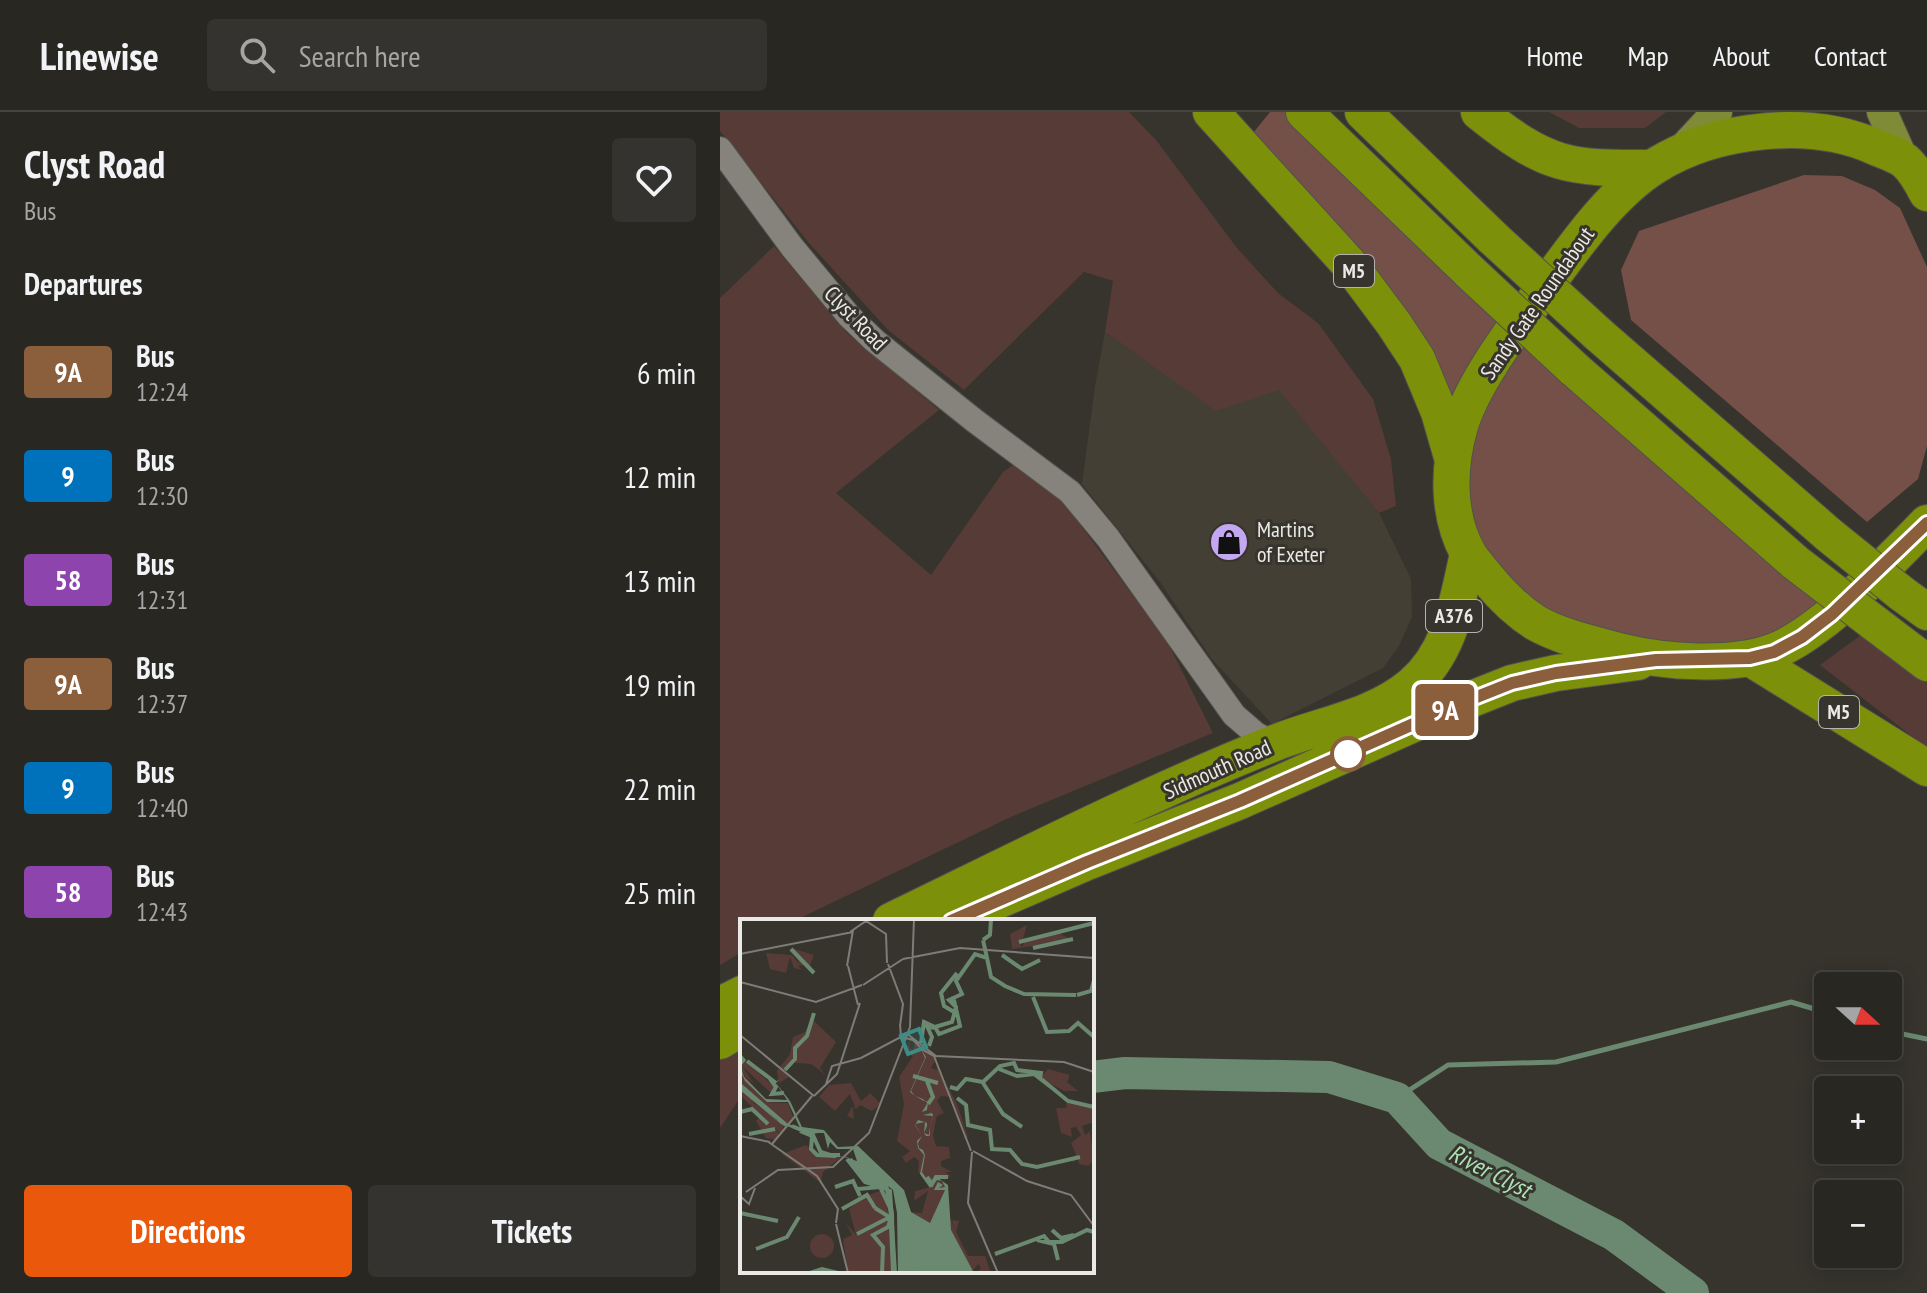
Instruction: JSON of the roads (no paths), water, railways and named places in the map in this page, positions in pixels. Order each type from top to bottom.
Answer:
[{"type":"highway","name":"M5","points":[[1211,112],[1350,265],[1394,324],[1417,359],[1439,412],[1452,459]]},
{"type":"highway","points":[[1304,112],[1573,368],[1796,563],[1927,663]]},
{"type":"highway","points":[[1363,112],[1598,334],[1829,535],[1914,602]]},
{"type":"highway","points":[[1479,112],[1530,149],[1548,159],[1574,166],[1602,169],[1666,161]]},
{"type":"highway","name":"Sandy Gate Roundabout","points":[[1912,165],[1860,140],[1820,131],[1768,131],[1722,140],[1666,161],[1599,215],[1512,332],[1474,394],[1461,423],[1452,459],[1451,489],[1454,514],[1468,554],[1507,601],[1537,623],[1576,640],[1656,660],[1750,658],[1774,652],[1812,629],[1927,523]]},
{"type":"highway","points":[[1912,165],[1927,193]]},
{"type":"highway","name":"Sidmouth Road","points":[[895,919],[1273,743],[1380,706],[1411,686],[1438,655],[1448,636],[1468,554]]},
{"type":"highway","name":"M5","points":[[1750,658],[1927,768]]},
{"type":"highway","name":"Sidmouth Road","points":[[956,919],[1240,801],[1512,683],[1556,673],[1656,660]]},
{"type":"highway","points":[[728,1027],[740,999]]},
{"type":"main road","points":[[1666,161],[1717,112]]},
{"type":"main road","points":[[1882,112],[1912,165]]},
{"type":"street","name":"Clyst Road","points":[[720,149],[792,247],[849,316],[875,341],[975,421],[1070,492],[1108,538],[1234,715],[1256,734],[1273,743]]},
{"type":"street","points":[[1215,769],[1235,738],[1234,715]]},
{"type":"waterway","points":[[1397,1098],[1448,1065],[1556,1062],[1791,1002],[1814,1009]]},
{"type":"waterway","points":[[1902,1034],[1927,1039]]},
{"type":"waterway","name":"River Clyst","points":[[1094,1077],[1125,1073],[1329,1077],[1397,1098],[1439,1144],[1614,1235],[1693,1293]]},
{"type":"place","name":"Martins of Exeter","points":[[1229,542]]}]
